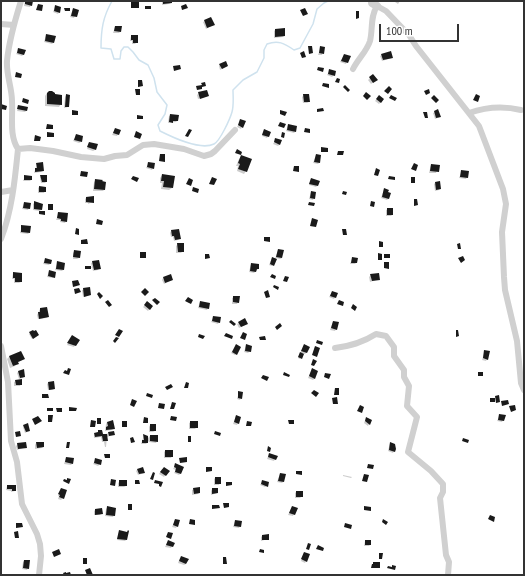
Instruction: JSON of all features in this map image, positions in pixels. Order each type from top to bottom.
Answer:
[{"type":"street","points":[[1,239],[8,220],[18,149],[14,144],[12,100],[7,62],[14,24],[21,1]]},
{"type":"street","points":[[353,69],[369,42],[372,30],[374,3],[386,11],[405,30],[481,130],[505,197],[502,232],[505,290],[517,341],[521,383],[524,390]]},
{"type":"street","points":[[1,24],[14,24]]},
{"type":"street","points":[[469,113],[502,107],[521,110]]},
{"type":"street","points":[[18,149],[30,148],[81,157],[104,159],[127,155],[143,145],[154,144],[184,149],[204,156],[215,151],[235,130]]},
{"type":"street","points":[[1,192],[13,190]]},
{"type":"street","points":[[334,348],[353,345],[376,334],[386,336],[394,347],[394,356],[404,370],[404,378],[409,386],[407,406],[417,417],[408,452],[431,471],[443,484],[443,492],[440,498],[446,555],[449,562],[448,575]]},
{"type":"street","points":[[1,346],[2,359],[8,382],[11,441],[17,462],[22,504],[37,534],[40,544],[41,556],[39,575]]},
{"type":"building","points":[[25,1],[33,1],[32,6],[25,4]]},
{"type":"building","points":[[163,1],[172,1],[172,3],[163,4]]},
{"type":"building","points":[[131,2],[139,2],[139,8],[131,8]]},
{"type":"building","points":[[38,4],[43,5],[42,11],[36,10]]},
{"type":"building","points":[[186,4],[188,8],[182,10],[181,6]]},
{"type":"building","points":[[55,5],[61,7],[60,13],[54,11]]},
{"type":"building","points":[[145,6],[151,6],[151,9],[145,9]]},
{"type":"building","points":[[64,8],[70,8],[70,11],[65,11]]},
{"type":"building","points":[[73,8],[79,10],[77,17],[71,16]]},
{"type":"building","points":[[305,8],[308,14],[303,16],[300,10]]},
{"type":"building","points":[[356,11],[359,11],[359,18],[356,19]]},
{"type":"building","points":[[211,17],[215,25],[207,28],[204,20]]},
{"type":"building","points":[[115,26],[122,26],[121,32],[114,31]]},
{"type":"building","points":[[285,28],[285,36],[275,37],[275,29]]},
{"type":"building","points":[[46,34],[56,36],[54,43],[45,41]]},
{"type":"building","points":[[131,35],[138,35],[138,43],[133,43],[133,40],[131,40]]},
{"type":"building","points":[[308,46],[312,46],[313,53],[309,54]]},
{"type":"building","points":[[320,46],[325,47],[324,54],[319,53]]},
{"type":"building","points":[[18,48],[26,50],[24,55],[17,53]]},
{"type":"building","points":[[304,51],[306,57],[302,58],[300,53]]},
{"type":"building","points":[[391,51],[393,58],[383,60],[381,54]]},
{"type":"building","points":[[344,54],[351,56],[348,63],[341,61]]},
{"type":"building","points":[[226,61],[228,66],[222,69],[219,64]]},
{"type":"building","points":[[180,65],[181,69],[174,71],[173,66]]},
{"type":"building","points":[[318,67],[324,68],[323,72],[317,70]]},
{"type":"building","points":[[329,69],[336,71],[335,76],[328,74]]},
{"type":"building","points":[[16,72],[22,74],[21,78],[15,77]]},
{"type":"building","points":[[373,74],[378,80],[373,83],[369,77]]},
{"type":"building","points":[[337,78],[340,79],[339,83],[335,82]]},
{"type":"building","points":[[138,80],[142,80],[143,86],[138,87]]},
{"type":"building","points":[[205,82],[206,86],[197,90],[196,86],[202,85],[201,83]]},
{"type":"building","points":[[323,83],[329,84],[329,88],[322,86]]},
{"type":"building","points":[[345,85],[350,90],[348,92],[343,87]]},
{"type":"building","points":[[389,86],[392,89],[388,94],[384,91]]},
{"type":"building","points":[[135,89],[140,89],[140,95],[136,95]]},
{"type":"building","points":[[429,89],[430,93],[426,95],[424,91]]},
{"type":"building","points":[[207,90],[209,96],[200,99],[198,92]]},
{"type":"building","points":[[49,91],[62,95],[62,105],[47,104],[47,93]]},
{"type":"building","points":[[366,92],[371,96],[367,100],[363,96]]},
{"type":"building","points":[[66,94],[70,95],[69,107],[65,107]]},
{"type":"building","points":[[303,94],[309,94],[310,102],[304,102]]},
{"type":"building","points":[[476,94],[480,96],[478,102],[473,100]]},
{"type":"building","points":[[379,95],[384,99],[381,103],[376,99]]},
{"type":"building","points":[[391,95],[397,98],[395,101],[389,98]]},
{"type":"building","points":[[434,95],[439,100],[436,103],[431,98]]},
{"type":"building","points":[[23,98],[29,100],[28,104],[22,102]]},
{"type":"building","points":[[1,104],[7,106],[6,110],[1,109]]},
{"type":"building","points":[[18,105],[28,107],[27,111],[17,109]]},
{"type":"building","points":[[323,108],[324,111],[317,112],[317,109]]},
{"type":"building","points":[[438,109],[441,117],[436,118],[434,111]]},
{"type":"building","points":[[72,110],[78,111],[78,115],[72,115]]},
{"type":"building","points":[[280,110],[287,112],[285,116],[280,114]]},
{"type":"building","points":[[423,112],[427,112],[428,118],[425,118]]},
{"type":"building","points":[[170,114],[179,115],[178,121],[173,121],[173,123],[169,122]]},
{"type":"building","points":[[137,115],[143,116],[143,119],[137,119]]},
{"type":"building","points":[[240,119],[246,121],[243,128],[238,125]]},
{"type":"building","points":[[280,122],[286,124],[284,128],[278,126]]},
{"type":"building","points":[[47,124],[53,125],[53,129],[46,129]]},
{"type":"building","points":[[288,124],[297,126],[296,132],[287,130]]},
{"type":"building","points":[[115,128],[121,130],[119,135],[113,133]]},
{"type":"building","points":[[305,128],[310,129],[310,133],[304,132]]},
{"type":"building","points":[[189,129],[192,130],[188,137],[185,136]]},
{"type":"building","points":[[264,129],[271,132],[269,137],[262,135]]},
{"type":"building","points":[[136,131],[142,134],[140,139],[134,137]]},
{"type":"building","points":[[47,132],[54,133],[54,137],[47,137]]},
{"type":"building","points":[[282,132],[285,133],[284,138],[281,137]]},
{"type":"building","points":[[76,134],[83,136],[82,142],[74,140]]},
{"type":"building","points":[[35,135],[41,137],[40,141],[34,141]]},
{"type":"building","points":[[275,138],[282,140],[280,145],[274,142]]},
{"type":"building","points":[[89,142],[98,144],[96,150],[87,147]]},
{"type":"building","points":[[321,147],[328,148],[328,152],[321,152]]},
{"type":"building","points":[[237,149],[242,152],[241,155],[235,153]]},
{"type":"building","points":[[338,151],[344,151],[343,155],[337,155]]},
{"type":"building","points":[[160,154],[165,154],[165,162],[159,161]]},
{"type":"building","points":[[316,154],[321,155],[320,163],[314,162]]},
{"type":"building","points":[[241,155],[252,159],[247,172],[238,169],[240,164],[238,163]]},
{"type":"building","points":[[43,162],[44,171],[35,172],[35,168],[37,168],[36,163]]},
{"type":"building","points":[[148,162],[155,163],[154,169],[147,167]]},
{"type":"building","points":[[414,163],[418,165],[416,171],[411,169]]},
{"type":"building","points":[[431,164],[440,165],[439,172],[430,171]]},
{"type":"building","points":[[294,166],[299,166],[299,172],[293,171]]},
{"type":"building","points":[[376,168],[380,170],[378,176],[374,175]]},
{"type":"building","points":[[461,170],[469,171],[468,178],[460,177]]},
{"type":"building","points":[[81,171],[88,172],[87,177],[80,176]]},
{"type":"building","points":[[162,174],[175,176],[173,188],[163,187],[164,181],[161,181]]},
{"type":"building","points":[[24,175],[32,176],[32,180],[24,180]]},
{"type":"building","points":[[40,175],[47,175],[47,182],[42,182]]},
{"type":"building","points":[[133,176],[139,178],[137,182],[131,179]]},
{"type":"building","points":[[389,176],[395,177],[395,180],[388,179]]},
{"type":"building","points":[[212,177],[217,179],[214,185],[209,184]]},
{"type":"building","points":[[411,177],[415,177],[415,183],[411,183]]},
{"type":"building","points":[[189,178],[193,180],[191,186],[186,184]]},
{"type":"building","points":[[311,178],[320,181],[318,186],[309,184]]},
{"type":"building","points":[[95,179],[106,182],[105,190],[94,189]]},
{"type":"building","points":[[440,181],[441,189],[436,190],[435,182]]},
{"type":"building","points":[[39,186],[46,187],[46,192],[39,192]]},
{"type":"building","points":[[193,187],[199,189],[198,193],[192,191]]},
{"type":"building","points":[[384,188],[389,190],[388,192],[391,193],[389,199],[382,197]]},
{"type":"building","points":[[311,191],[316,192],[315,199],[310,198]]},
{"type":"building","points":[[343,191],[347,192],[346,195],[342,194]]},
{"type":"building","points":[[94,196],[94,203],[86,202],[86,197]]},
{"type":"building","points":[[414,199],[417,199],[418,205],[414,206]]},
{"type":"building","points":[[34,201],[43,204],[42,210],[34,209]]},
{"type":"building","points":[[371,201],[375,202],[374,207],[370,206]]},
{"type":"building","points":[[24,202],[31,203],[30,209],[23,208]]},
{"type":"building","points":[[309,202],[315,203],[314,206],[308,205]]},
{"type":"building","points":[[48,204],[53,204],[53,210],[48,210]]},
{"type":"building","points":[[387,208],[393,208],[393,215],[387,215]]},
{"type":"building","points":[[39,211],[45,211],[45,215],[39,214]]},
{"type":"building","points":[[58,212],[68,213],[67,222],[61,221],[61,219],[57,218]]},
{"type":"building","points":[[312,218],[318,220],[316,227],[310,226]]},
{"type":"building","points":[[97,219],[103,221],[102,225],[96,224]]},
{"type":"building","points":[[21,225],[31,226],[30,233],[21,232]]},
{"type":"building","points":[[76,228],[79,229],[79,235],[75,234]]},
{"type":"building","points":[[179,229],[181,239],[175,240],[174,236],[172,236],[171,230]]},
{"type":"building","points":[[342,229],[346,229],[347,235],[343,235]]},
{"type":"building","points":[[264,237],[270,237],[270,242],[264,241]]},
{"type":"building","points":[[87,239],[88,244],[81,244],[81,240]]},
{"type":"building","points":[[379,241],[383,242],[383,247],[379,247]]},
{"type":"building","points":[[177,243],[184,243],[184,252],[178,252]]},
{"type":"building","points":[[460,243],[461,249],[458,249],[457,244]]},
{"type":"building","points":[[278,249],[284,250],[282,258],[276,257]]},
{"type":"building","points":[[74,250],[81,251],[80,258],[73,257]]},
{"type":"building","points":[[140,252],[146,252],[146,258],[140,258]]},
{"type":"building","points":[[378,253],[382,254],[382,260],[378,260]]},
{"type":"building","points":[[205,254],[209,254],[210,258],[205,259]]},
{"type":"building","points":[[384,254],[390,254],[390,258],[384,258]]},
{"type":"building","points":[[463,256],[465,260],[461,263],[458,258]]},
{"type":"building","points":[[272,257],[277,259],[274,266],[270,264]]},
{"type":"building","points":[[352,257],[358,258],[357,263],[351,263]]},
{"type":"building","points":[[45,258],[52,260],[51,264],[44,263]]},
{"type":"building","points":[[99,260],[101,269],[94,270],[92,261]]},
{"type":"building","points":[[57,261],[65,263],[64,270],[56,269]]},
{"type":"building","points":[[384,262],[389,262],[389,269],[384,268]]},
{"type":"building","points":[[251,263],[259,264],[259,269],[257,269],[256,272],[250,271]]},
{"type":"building","points":[[85,266],[91,266],[91,269],[85,269]]},
{"type":"building","points":[[49,270],[56,272],[55,278],[48,276]]},
{"type":"building","points":[[13,272],[22,273],[22,282],[15,282]]},
{"type":"building","points":[[379,273],[380,280],[372,281],[370,274]]},
{"type":"building","points":[[171,274],[173,280],[165,283],[163,277]]},
{"type":"building","points":[[272,274],[276,276],[275,279],[270,277]]},
{"type":"building","points":[[285,276],[289,277],[287,282],[283,281]]},
{"type":"building","points":[[78,280],[80,285],[73,287],[72,281]]},
{"type":"building","points":[[274,285],[279,287],[278,290],[273,287]]},
{"type":"building","points":[[90,287],[91,295],[84,297],[83,288]]},
{"type":"building","points":[[79,288],[81,292],[75,294],[74,289]]},
{"type":"building","points":[[145,288],[149,292],[145,296],[141,292]]},
{"type":"building","points":[[268,290],[270,297],[266,298],[264,292]]},
{"type":"building","points":[[332,291],[338,293],[336,298],[330,296]]},
{"type":"building","points":[[99,292],[103,296],[100,299],[97,294]]},
{"type":"building","points":[[233,296],[240,296],[239,303],[233,302]]},
{"type":"building","points":[[188,297],[193,300],[191,304],[185,301]]},
{"type":"building","points":[[155,298],[160,302],[157,305],[152,300]]},
{"type":"building","points":[[108,300],[112,305],[109,307],[105,302]]},
{"type":"building","points":[[339,300],[344,302],[343,306],[337,304]]},
{"type":"building","points":[[147,301],[153,306],[150,310],[144,305]]},
{"type":"building","points":[[200,301],[210,303],[209,309],[199,307]]},
{"type":"building","points":[[353,304],[357,307],[355,311],[351,308]]},
{"type":"building","points":[[47,307],[49,317],[39,319],[38,312],[40,312],[40,308]]},
{"type":"building","points":[[213,316],[221,317],[220,323],[212,321]]},
{"type":"building","points":[[245,318],[248,324],[241,327],[238,322]]},
{"type":"building","points":[[231,320],[236,324],[234,326],[229,322]]},
{"type":"building","points":[[333,321],[339,322],[337,330],[331,328]]},
{"type":"building","points":[[280,323],[282,326],[277,330],[275,327]]},
{"type":"building","points":[[119,329],[123,331],[119,337],[115,335]]},
{"type":"building","points":[[36,330],[39,335],[33,339],[29,332]]},
{"type":"building","points":[[456,330],[458,330],[459,336],[456,337]]},
{"type":"building","points":[[243,332],[247,334],[245,340],[240,338]]},
{"type":"building","points":[[226,333],[233,336],[232,339],[224,336]]},
{"type":"building","points":[[199,334],[205,336],[203,339],[198,337]]},
{"type":"building","points":[[72,335],[80,340],[76,346],[67,343]]},
{"type":"building","points":[[265,336],[266,340],[260,340],[259,337]]},
{"type":"building","points":[[116,337],[119,338],[115,343],[113,341]]},
{"type":"building","points":[[317,340],[323,342],[322,345],[316,343]]},
{"type":"building","points":[[236,344],[241,347],[237,355],[232,352]]},
{"type":"building","points":[[246,344],[252,346],[251,352],[245,351]]},
{"type":"building","points":[[304,344],[310,347],[307,353],[301,351]]},
{"type":"building","points":[[315,346],[320,348],[317,357],[312,355]]},
{"type":"building","points":[[484,350],[490,351],[488,360],[483,358]]},
{"type":"building","points":[[21,351],[25,359],[18,362],[19,364],[13,366],[9,356]]},
{"type":"building","points":[[300,352],[304,354],[302,359],[298,357]]},
{"type":"building","points":[[313,359],[317,361],[314,366],[311,365]]},
{"type":"building","points":[[68,368],[71,369],[69,375],[63,373],[65,370],[67,371]]},
{"type":"building","points":[[312,368],[318,371],[315,379],[309,376]]},
{"type":"building","points":[[24,369],[25,377],[20,378],[18,371]]},
{"type":"building","points":[[284,372],[290,375],[289,377],[283,375]]},
{"type":"building","points":[[478,372],[483,372],[483,376],[478,376]]},
{"type":"building","points":[[325,373],[331,374],[329,379],[324,377]]},
{"type":"building","points":[[263,375],[269,377],[267,381],[261,378]]},
{"type":"building","points":[[22,379],[22,385],[16,385],[15,380]]},
{"type":"building","points":[[54,381],[55,389],[49,390],[48,382]]},
{"type":"building","points":[[186,382],[189,383],[188,388],[184,388]]},
{"type":"building","points":[[171,384],[173,387],[167,390],[165,387]]},
{"type":"building","points":[[335,388],[339,388],[339,395],[334,395]]},
{"type":"building","points":[[314,390],[319,393],[316,397],[311,393]]},
{"type":"building","points":[[238,391],[243,392],[242,399],[238,398]]},
{"type":"building","points":[[147,393],[153,395],[152,398],[146,396]]},
{"type":"building","points":[[42,394],[48,394],[49,398],[42,398]]},
{"type":"building","points":[[499,395],[500,402],[496,403],[495,396]]},
{"type":"building","points":[[337,397],[338,404],[333,404],[332,398]]},
{"type":"building","points":[[490,398],[495,398],[495,402],[490,402]]},
{"type":"building","points":[[132,399],[137,401],[134,407],[130,405]]},
{"type":"building","points":[[508,400],[509,404],[502,406],[501,401]]},
{"type":"building","points":[[172,402],[176,403],[174,409],[170,409]]},
{"type":"building","points":[[159,403],[165,404],[164,409],[158,408]]},
{"type":"building","points":[[360,405],[364,407],[362,413],[357,411]]},
{"type":"building","points":[[515,405],[516,410],[511,412],[509,406]]},
{"type":"building","points":[[69,407],[77,408],[76,411],[69,411]]},
{"type":"building","points":[[47,408],[53,408],[53,411],[47,411]]},
{"type":"building","points":[[56,408],[62,408],[62,412],[57,412]]},
{"type":"building","points":[[499,414],[506,415],[504,421],[498,420]]},
{"type":"building","points":[[48,415],[53,415],[52,422],[48,422]]},
{"type":"building","points":[[236,415],[241,417],[239,424],[234,422]]},
{"type":"building","points":[[38,416],[42,421],[35,425],[32,419]]},
{"type":"building","points":[[171,416],[177,417],[176,421],[170,420]]},
{"type":"building","points":[[144,417],[148,418],[148,423],[143,423]]},
{"type":"building","points":[[366,417],[372,420],[370,425],[365,421]]},
{"type":"building","points":[[97,418],[101,418],[101,424],[97,424]]},
{"type":"building","points":[[91,420],[96,421],[95,427],[90,427]]},
{"type":"building","points":[[113,420],[115,429],[106,430],[106,427],[108,426],[107,422]]},
{"type":"building","points":[[288,420],[294,420],[294,424],[289,424]]},
{"type":"building","points":[[122,421],[127,421],[127,427],[122,427]]},
{"type":"building","points":[[190,421],[198,421],[198,428],[190,428]]},
{"type":"building","points":[[247,421],[252,422],[251,426],[246,426]]},
{"type":"building","points":[[28,423],[30,431],[26,432],[23,425]]},
{"type":"building","points":[[150,424],[156,424],[156,431],[150,431]]},
{"type":"building","points":[[98,430],[102,430],[103,434],[107,434],[108,441],[103,441],[102,436],[95,437],[94,433],[98,432]]},
{"type":"building","points":[[20,431],[21,436],[16,437],[15,432]]},
{"type":"building","points":[[114,431],[115,435],[109,436],[108,432]]},
{"type":"building","points":[[215,431],[221,433],[220,436],[214,434]]},
{"type":"building","points":[[143,434],[148,436],[148,443],[142,443],[142,440],[144,440]]},
{"type":"building","points":[[150,435],[158,435],[158,442],[150,441]]},
{"type":"building","points":[[188,436],[191,436],[191,442],[188,442]]},
{"type":"building","points":[[133,437],[135,442],[131,443],[130,438]]},
{"type":"building","points":[[463,438],[469,440],[468,443],[462,441]]},
{"type":"building","points":[[26,442],[27,448],[18,449],[17,443]]},
{"type":"building","points":[[36,442],[44,442],[44,447],[37,448]]},
{"type":"building","points":[[67,442],[70,442],[69,448],[66,448]]},
{"type":"building","points":[[390,442],[395,444],[395,452],[389,450]]},
{"type":"building","points":[[268,446],[271,448],[270,452],[267,451]]},
{"type":"building","points":[[165,450],[173,450],[173,457],[165,457]]},
{"type":"building","points":[[269,453],[278,456],[276,460],[268,457]]},
{"type":"building","points":[[104,454],[110,454],[110,458],[105,458]]},
{"type":"building","points":[[66,457],[74,458],[73,464],[65,462]]},
{"type":"building","points":[[187,457],[187,462],[180,463],[179,458]]},
{"type":"building","points":[[95,458],[102,460],[101,465],[94,463]]},
{"type":"building","points":[[175,463],[184,467],[181,474],[175,472]]},
{"type":"building","points":[[368,464],[374,465],[373,469],[367,468]]},
{"type":"building","points":[[143,467],[145,473],[139,474],[137,469]]},
{"type":"building","points":[[164,467],[170,471],[166,476],[160,472]]},
{"type":"building","points":[[206,467],[212,467],[212,471],[206,472]]},
{"type":"building","points":[[296,471],[302,471],[302,475],[296,474]]},
{"type":"building","points":[[153,472],[155,473],[153,480],[150,479]]},
{"type":"building","points":[[280,473],[286,474],[284,482],[278,481]]},
{"type":"building","points":[[364,474],[369,475],[367,482],[362,481]]},
{"type":"building","points":[[215,477],[221,477],[221,484],[215,484]]},
{"type":"building","points":[[67,478],[71,479],[69,484],[63,481],[64,479],[67,480]]},
{"type":"building","points":[[111,479],[116,480],[115,486],[110,485]]},
{"type":"building","points":[[119,480],[127,480],[127,486],[119,486]]},
{"type":"building","points":[[135,480],[139,480],[140,484],[135,484]]},
{"type":"building","points":[[155,480],[163,482],[161,487],[159,484],[154,483]]},
{"type":"building","points":[[262,480],[269,482],[268,487],[261,484]]},
{"type":"building","points":[[226,482],[232,482],[232,485],[226,486]]},
{"type":"building","points":[[7,485],[16,485],[16,491],[7,489]]},
{"type":"building","points":[[200,487],[200,493],[194,494],[193,488]]},
{"type":"building","points":[[61,488],[67,490],[64,499],[59,497],[60,495],[58,494]]},
{"type":"building","points":[[212,488],[218,488],[218,493],[212,494]]},
{"type":"building","points":[[296,491],[303,491],[303,497],[296,497]]},
{"type":"building","points":[[223,503],[229,503],[229,507],[224,508]]},
{"type":"building","points":[[128,504],[132,504],[132,510],[128,510]]},
{"type":"building","points":[[212,505],[219,505],[220,508],[212,509]]},
{"type":"building","points":[[107,506],[116,508],[115,516],[106,515]]},
{"type":"building","points":[[292,506],[298,508],[295,515],[289,513]]},
{"type":"building","points":[[364,506],[371,507],[371,511],[364,510]]},
{"type":"building","points":[[102,508],[103,514],[95,515],[95,509]]},
{"type":"building","points":[[490,515],[495,517],[494,522],[488,519]]},
{"type":"building","points":[[175,519],[180,520],[178,527],[173,525]]},
{"type":"building","points":[[190,519],[195,520],[195,525],[189,524]]},
{"type":"building","points":[[383,519],[388,522],[386,525],[382,522]]},
{"type":"building","points":[[235,520],[242,521],[241,527],[234,526]]},
{"type":"building","points":[[16,523],[22,523],[23,527],[16,528]]},
{"type":"building","points":[[345,523],[352,525],[351,529],[344,527]]},
{"type":"building","points":[[119,530],[129,531],[127,540],[117,539]]},
{"type":"building","points":[[18,531],[19,538],[15,538],[14,532]]},
{"type":"building","points":[[168,532],[173,533],[171,539],[166,537]]},
{"type":"building","points":[[269,534],[269,540],[262,540],[262,535]]},
{"type":"building","points":[[168,540],[175,543],[173,547],[166,545]]},
{"type":"building","points":[[365,540],[371,540],[371,545],[365,545]]},
{"type":"building","points":[[308,543],[311,544],[309,550],[306,549]]},
{"type":"building","points":[[318,545],[324,548],[323,551],[316,549]]},
{"type":"building","points":[[59,549],[61,554],[54,557],[52,552]]},
{"type":"building","points":[[260,549],[264,550],[264,553],[259,552]]},
{"type":"building","points":[[304,552],[310,554],[307,562],[301,559]]},
{"type":"building","points":[[379,553],[383,553],[382,559],[379,559]]},
{"type":"building","points":[[181,556],[189,559],[186,564],[179,561]]},
{"type":"building","points":[[223,557],[226,557],[227,564],[223,564]]},
{"type":"building","points":[[83,558],[87,558],[87,564],[83,564]]},
{"type":"building","points":[[24,560],[30,560],[29,569],[23,568]]},
{"type":"building","points":[[373,562],[380,562],[380,568],[371,568]]},
{"type":"building","points":[[392,565],[396,566],[395,570],[387,568],[388,566],[392,567]]},
{"type":"building","points":[[90,568],[93,575],[87,575],[85,570]]},
{"type":"building","points":[[70,572],[71,575],[64,575],[63,573]]},
{"type":"waterway","points":[[112,1],[106,12],[103,23],[101,48],[111,49],[114,59],[120,59],[121,51],[124,47],[128,47],[139,60],[148,65],[154,78],[157,92],[167,105],[165,114],[158,125],[160,131],[172,137],[201,146],[214,144],[219,139],[232,112],[233,90],[243,80],[257,72],[264,58],[264,50],[267,44],[278,42],[294,50],[300,48],[313,24],[317,9],[328,1]]}]
